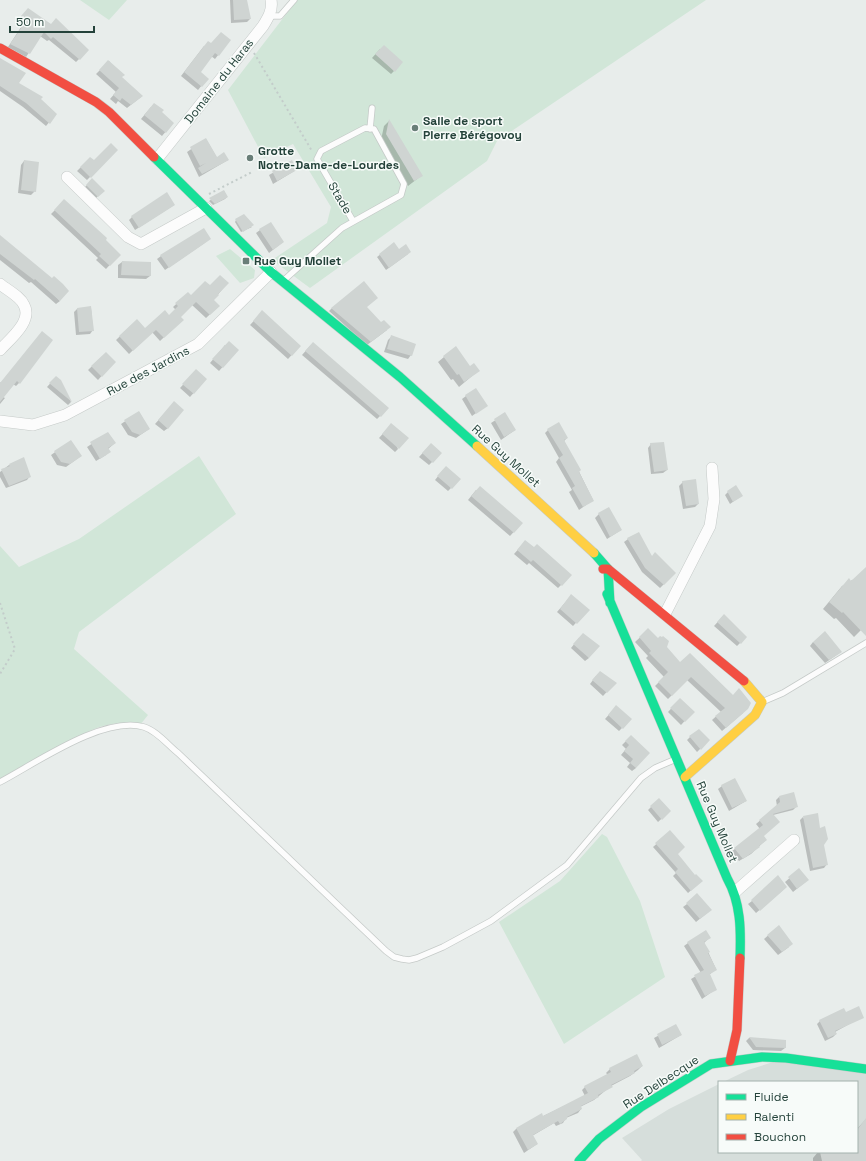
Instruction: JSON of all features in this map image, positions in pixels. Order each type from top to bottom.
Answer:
[{"type":"street","points":[[269,16],[272,5],[270,0]]},
{"type":"street","name":"Domaine du Haras","points":[[157,159],[269,16]]},
{"type":"street","name":"Rue Guy Mollet","points":[[0,48],[96,102],[109,112],[271,272],[400,377],[590,548],[608,568],[750,686],[762,702]]},
{"type":"street","points":[[67,178],[128,237],[141,244],[206,208]]},
{"type":"street","name":"Rue des Jardins","points":[[0,421],[33,425],[65,415],[198,344],[271,272]]},
{"type":"street","points":[[0,284],[24,305],[26,315],[23,324],[0,350]]},
{"type":"street","points":[[665,614],[710,526],[714,499],[712,468]]},
{"type":"street","name":"Rue Guy Mollet","points":[[590,548],[610,603],[727,878],[735,892],[741,928],[737,1030],[730,1061]]},
{"type":"street","points":[[598,570],[608,568]]},
{"type":"street","name":"Rue Guy Mollet","points":[[608,568],[610,603]]},
{"type":"street","points":[[685,777],[755,715],[762,702]]},
{"type":"street","points":[[735,892],[794,840]]},
{"type":"street","name":"Rue Delbecque","points":[[579,1161],[600,1139],[641,1107],[711,1064],[762,1057],[866,1070]]},
{"type":"lane","points":[[269,16],[280,16],[294,0]]},
{"type":"lane","points":[[317,159],[321,151],[365,128],[370,129],[372,108]]},
{"type":"lane","name":"Stade","points":[[283,282],[353,221],[401,196],[404,184],[374,130],[370,129]]},
{"type":"lane","name":"Stade","points":[[317,159],[353,221]]},
{"type":"lane","points":[[762,702],[783,693],[866,643]]},
{"type":"lane","points":[[0,782],[99,730],[124,725],[144,727],[153,732],[178,753],[386,951],[394,957],[409,960],[443,948],[491,921],[567,865],[641,778],[655,768],[677,758]]},
{"type":"path","points":[[246,47],[254,53],[317,159]]},
{"type":"path","points":[[197,200],[252,172]]},
{"type":"path","points":[[0,603],[14,649],[0,674]]},
{"type":"shaded area","points":[[786,1058],[866,1069],[866,1161],[641,1161],[642,1160],[622,1138],[669,1109],[718,1084],[718,1153],[858,1153],[858,1081],[725,1081],[748,1070]]},
{"type":"green space","points":[[80,0],[127,0],[109,20]]},
{"type":"green space","points":[[297,0],[706,0],[497,141],[487,161],[310,288],[272,260],[327,223],[331,207],[293,144],[264,158],[228,90]]},
{"type":"green space","points":[[230,249],[255,270],[254,278],[240,283],[216,256]]},
{"type":"green space","points":[[199,456],[236,514],[79,632],[74,649],[148,715],[140,725],[117,723],[97,728],[0,779],[0,546],[19,567],[79,539]]},
{"type":"green space","points":[[602,834],[607,837],[640,901],[665,977],[564,1044],[499,922],[560,881]]},
{"type":"building","points":[[233,0],[247,0],[251,19],[234,20]]},
{"type":"building","points":[[28,8],[51,24],[56,18],[89,50],[80,60],[53,37],[51,39],[44,32],[30,54],[10,44],[24,24],[25,21],[21,16]]},
{"type":"building","points":[[221,32],[231,40],[219,56],[215,53],[201,72],[209,79],[202,87],[184,72],[208,41],[211,43]]},
{"type":"building","points":[[384,45],[403,62],[395,72],[375,54]]},
{"type":"building","points":[[0,58],[26,73],[19,83],[43,97],[41,99],[57,114],[50,124],[26,103],[0,86]]},
{"type":"building","points":[[108,60],[125,75],[122,77],[143,96],[131,105],[122,98],[120,101],[113,95],[119,88],[99,70]]},
{"type":"building","points":[[154,103],[164,110],[162,112],[174,123],[166,133],[144,115]]},
{"type":"building","points":[[389,119],[423,176],[414,181],[386,134]]},
{"type":"building","points":[[206,138],[217,157],[224,152],[229,160],[202,174],[198,168],[206,163],[200,166],[190,147]]},
{"type":"building","points":[[111,143],[118,150],[91,178],[80,167],[90,157],[94,160]]},
{"type":"building","points":[[24,160],[39,162],[36,192],[21,190]]},
{"type":"building","points":[[292,160],[297,170],[277,181],[272,171]]},
{"type":"building","points":[[92,178],[105,191],[98,197],[86,185]]},
{"type":"building","points":[[224,190],[228,197],[215,204],[209,198]]},
{"type":"building","points":[[167,192],[175,205],[139,228],[131,216]]},
{"type":"building","points":[[64,199],[107,238],[106,240],[121,255],[110,266],[99,256],[101,254],[54,210]]},
{"type":"building","points":[[244,214],[254,225],[243,232],[235,219]]},
{"type":"building","points":[[271,222],[284,242],[273,250],[259,229]]},
{"type":"building","points":[[204,228],[211,239],[169,268],[160,255]]},
{"type":"building","points":[[0,235],[52,278],[54,276],[63,284],[69,291],[60,301],[35,279],[34,280],[0,254]]},
{"type":"building","points":[[394,242],[399,249],[406,244],[411,252],[389,268],[379,254]]},
{"type":"building","points":[[122,261],[151,262],[151,276],[121,275]]},
{"type":"building","points":[[220,275],[229,283],[214,300],[220,306],[210,315],[196,302],[181,317],[184,320],[164,338],[156,330],[133,351],[119,336],[137,319],[145,328],[165,310],[169,315],[178,306],[175,303],[188,292],[191,295],[205,281],[210,285]]},
{"type":"building","points":[[364,281],[378,298],[367,307],[381,322],[384,320],[391,327],[371,342],[331,308]]},
{"type":"building","points":[[91,306],[94,331],[79,332],[77,308]]},
{"type":"building","points":[[262,310],[301,346],[292,356],[253,321]]},
{"type":"building","points":[[42,331],[53,340],[20,384],[17,381],[0,402],[0,383]]},
{"type":"building","points":[[391,335],[416,344],[412,356],[387,349]]},
{"type":"building","points":[[229,341],[239,350],[223,368],[212,359]]},
{"type":"building","points":[[313,342],[389,408],[381,417],[305,351]]},
{"type":"building","points":[[456,346],[470,366],[474,363],[480,371],[464,382],[443,356]]},
{"type":"building","points":[[106,352],[116,362],[102,377],[91,366]]},
{"type":"building","points":[[196,369],[207,379],[194,394],[182,384]]},
{"type":"building","points":[[56,376],[61,380],[72,402],[49,383]]},
{"type":"building","points":[[476,388],[488,406],[476,414],[465,395]]},
{"type":"building","points":[[174,401],[184,410],[168,429],[158,420]]},
{"type":"building","points":[[139,411],[150,429],[140,435],[132,432],[124,420]]},
{"type":"building","points":[[505,412],[516,430],[504,437],[494,419]]},
{"type":"building","points":[[559,422],[568,438],[564,440],[581,470],[579,472],[594,501],[583,507],[572,488],[575,486],[559,458],[563,455],[547,429]]},
{"type":"building","points":[[391,423],[409,438],[399,449],[382,434]]},
{"type":"building","points":[[108,432],[116,443],[108,448],[111,452],[100,459],[90,442]]},
{"type":"building","points":[[71,440],[82,456],[70,464],[61,462],[54,451]]},
{"type":"building","points":[[664,442],[668,470],[654,472],[650,443]]},
{"type":"building","points":[[431,443],[442,453],[433,463],[422,453]]},
{"type":"building","points":[[24,457],[31,477],[9,486],[1,469],[10,466],[9,464]]},
{"type":"building","points":[[446,466],[461,479],[452,489],[437,476]]},
{"type":"building","points":[[696,479],[699,504],[686,506],[682,481]]},
{"type":"building","points":[[736,485],[743,496],[733,502],[727,491]]},
{"type":"building","points":[[480,486],[523,523],[514,533],[471,496]]},
{"type":"building","points":[[609,507],[622,530],[610,537],[598,513]]},
{"type":"building","points":[[639,532],[652,556],[655,552],[676,573],[664,585],[645,568],[627,538]]},
{"type":"building","points":[[525,540],[534,547],[537,544],[572,575],[562,586],[533,560],[531,562],[517,550]]},
{"type":"building","points":[[866,567],[866,636],[843,612],[842,613],[829,602],[849,578],[851,581]]},
{"type":"building","points":[[571,594],[590,610],[577,624],[560,609]]},
{"type":"building","points":[[724,614],[747,637],[741,644],[717,622]]},
{"type":"building","points":[[648,628],[658,638],[663,636],[669,641],[667,647],[680,662],[690,653],[733,695],[739,688],[751,703],[748,709],[726,728],[715,716],[725,708],[691,677],[672,696],[658,682],[668,672],[649,653],[651,651],[639,637]]},
{"type":"building","points":[[825,631],[842,652],[829,660],[813,642]]},
{"type":"building","points":[[583,633],[600,646],[589,658],[573,644]]},
{"type":"building","points":[[600,671],[617,683],[607,693],[592,680]]},
{"type":"building","points":[[680,698],[695,712],[685,722],[670,708]]},
{"type":"building","points":[[616,705],[632,719],[623,729],[608,715]]},
{"type":"building","points":[[699,729],[710,740],[701,750],[689,736]]},
{"type":"building","points":[[631,735],[650,753],[636,768],[630,763],[633,759],[624,751],[629,745],[625,741]]},
{"type":"building","points":[[735,778],[747,801],[732,808],[721,785]]},
{"type":"building","points":[[794,792],[798,807],[773,814],[780,822],[764,836],[767,840],[759,846],[760,847],[743,859],[734,848],[763,825],[759,820],[780,802],[779,796]]},
{"type":"building","points":[[659,798],[671,811],[662,820],[650,806]]},
{"type":"building","points":[[818,813],[820,828],[825,826],[828,839],[824,845],[828,865],[813,868],[803,816]]},
{"type":"building","points":[[670,830],[685,847],[678,854],[695,875],[696,874],[703,881],[691,891],[675,872],[678,869],[655,843]]},
{"type":"building","points":[[799,868],[809,880],[797,889],[788,877]]},
{"type":"building","points":[[778,875],[787,887],[760,911],[751,900]]},
{"type":"building","points":[[697,893],[712,910],[700,919],[686,903]]},
{"type":"building","points":[[779,925],[793,944],[782,952],[767,935]]},
{"type":"building","points":[[706,930],[711,938],[704,942],[710,952],[708,953],[717,970],[710,974],[717,990],[705,996],[694,975],[704,970],[687,942]]},
{"type":"building","points":[[859,1006],[864,1018],[835,1031],[837,1034],[828,1038],[819,1020],[844,1008],[846,1012]]},
{"type":"building","points":[[676,1024],[682,1035],[662,1045],[657,1034]]},
{"type":"building","points":[[749,1037],[786,1040],[786,1048],[756,1047]]},
{"type":"building","points":[[637,1054],[643,1066],[634,1071],[635,1073],[611,1085],[613,1087],[598,1095],[599,1097],[581,1106],[582,1109],[567,1117],[567,1119],[560,1124],[558,1121],[533,1135],[538,1144],[528,1150],[516,1128],[542,1113],[543,1116],[588,1093],[584,1086],[611,1072],[609,1068]]},
{"type":"building","points":[[866,1118],[866,1161],[822,1161],[820,1153],[858,1153],[858,1129]]},
{"type":"traffic: fast","points":[[154,157],[271,272],[400,377],[477,446]]},
{"type":"traffic: fast","points":[[594,553],[608,569],[610,603]]},
{"type":"traffic: fast","points":[[607,594],[732,887],[738,907],[740,958]]},
{"type":"traffic: fast","points":[[579,1161],[599,1139],[641,1107],[711,1064],[762,1057],[786,1058],[866,1069]]},
{"type":"traffic: slow","points":[[477,446],[594,553]]},
{"type":"traffic: slow","points":[[685,777],[755,715],[762,702],[744,681]]},
{"type":"traffic: jam","points":[[0,48],[96,102],[109,112],[154,157]]},
{"type":"traffic: jam","points":[[603,569],[608,569],[744,681]]},
{"type":"traffic: jam","points":[[730,1061],[737,1030],[740,958]]},
{"type":"place","name":"Salle de sport Pierre Bérégovoy","points":[[415,128]]},
{"type":"place","name":"Grotte Notre-Dame-de-Lourdes","points":[[250,158]]},
{"type":"place","name":"Rue Guy Mollet","points":[[246,261]]}]
